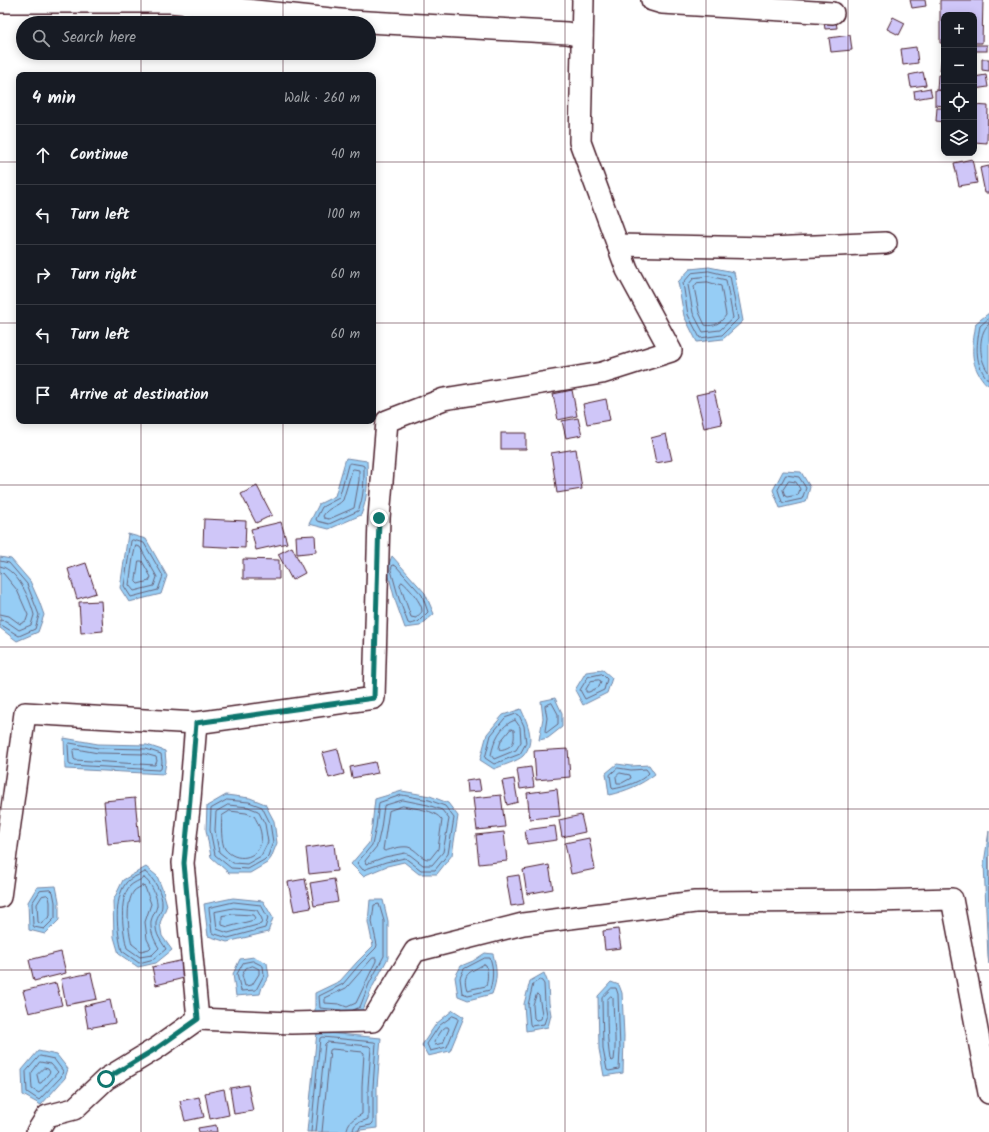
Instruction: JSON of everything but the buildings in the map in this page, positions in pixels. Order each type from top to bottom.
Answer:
[{"type":"street","points":[[0,897],[25,713],[196,723],[374,698],[379,518],[386,421],[444,399],[602,373],[671,351],[627,270],[580,142],[583,0]]},
{"type":"street","points":[[652,0],[662,2],[833,14]]},
{"type":"street","points":[[12,2],[170,2],[303,16]]},
{"type":"street","points":[[376,22],[560,33],[582,36]]},
{"type":"street","points":[[618,245],[769,248],[886,244]]},
{"type":"street","points":[[196,723],[184,863],[198,1019]]},
{"type":"street","points":[[37,1132],[47,1116],[74,1109],[106,1079],[157,1048],[198,1019],[291,1023],[372,1021],[414,951],[523,924],[695,902],[952,899],[989,1093]]},
{"type":"water","points":[[709,267],[734,272],[743,321],[723,339],[697,342],[684,316],[678,282],[690,269]]},
{"type":"water","points":[[989,313],[989,385],[984,382],[977,370],[974,363],[973,351],[976,323]]},
{"type":"water","points":[[346,458],[367,461],[367,488],[361,515],[329,529],[309,524],[319,504],[335,496]]},
{"type":"water","points":[[783,471],[801,472],[810,487],[806,502],[780,508],[773,490]]},
{"type":"water","points":[[128,534],[146,539],[167,576],[161,594],[129,602],[120,588]]},
{"type":"water","points":[[392,556],[425,593],[434,614],[420,626],[405,628],[395,600],[387,569]]},
{"type":"water","points":[[0,557],[11,559],[30,581],[44,615],[38,632],[17,641],[0,628]]},
{"type":"water","points":[[603,670],[612,678],[607,693],[583,705],[575,690],[586,672]]},
{"type":"water","points":[[555,698],[562,713],[562,727],[548,738],[539,740],[543,718],[541,701]]},
{"type":"water","points":[[521,709],[530,733],[527,751],[517,760],[494,769],[480,760],[487,734],[503,715]]},
{"type":"water","points":[[64,738],[98,744],[147,745],[165,751],[166,762],[164,774],[65,769]]},
{"type":"water","points":[[617,764],[631,766],[649,765],[655,774],[633,787],[609,795],[606,773]]},
{"type":"water","points":[[402,791],[430,796],[448,803],[458,816],[452,855],[437,874],[419,874],[404,862],[387,866],[363,876],[351,864],[369,843],[375,799]]},
{"type":"water","points":[[226,795],[250,798],[265,804],[274,821],[277,843],[271,858],[267,863],[250,873],[229,873],[211,857],[206,830],[207,806]]},
{"type":"water","points":[[989,831],[989,964],[984,863]]},
{"type":"water","points":[[146,867],[157,876],[163,891],[167,905],[160,923],[162,936],[172,950],[156,963],[138,967],[119,954],[114,937],[113,901],[123,880]]},
{"type":"water","points":[[56,886],[59,901],[59,920],[45,934],[29,930],[28,902],[37,887]]},
{"type":"water","points":[[233,898],[263,901],[273,918],[268,932],[227,942],[208,936],[204,904]]},
{"type":"water","points":[[370,900],[383,900],[388,921],[388,958],[373,986],[363,1010],[347,1017],[315,1013],[315,993],[340,981],[373,946],[368,922]]},
{"type":"water","points":[[485,953],[493,954],[495,965],[496,979],[492,994],[468,1000],[458,996],[455,977],[461,966],[473,961]]},
{"type":"water","points":[[254,957],[267,963],[269,976],[262,987],[260,994],[236,996],[233,974],[240,959]]},
{"type":"water","points":[[544,973],[548,983],[551,1015],[548,1027],[526,1031],[524,1004],[530,981]]},
{"type":"water","points":[[611,982],[619,985],[622,993],[624,1036],[623,1073],[604,1076],[599,1049],[598,996]]},
{"type":"water","points":[[453,1010],[464,1017],[450,1051],[428,1056],[422,1045],[436,1024]]},
{"type":"water","points":[[317,1032],[381,1038],[377,1087],[377,1128],[345,1132],[307,1132]]},
{"type":"water","points":[[38,1051],[57,1055],[68,1069],[65,1078],[41,1105],[23,1095],[22,1070]]},
{"type":"route","points":[[106,1079],[157,1048],[198,1019],[184,863],[196,723],[279,710],[374,698],[379,518]]}]
